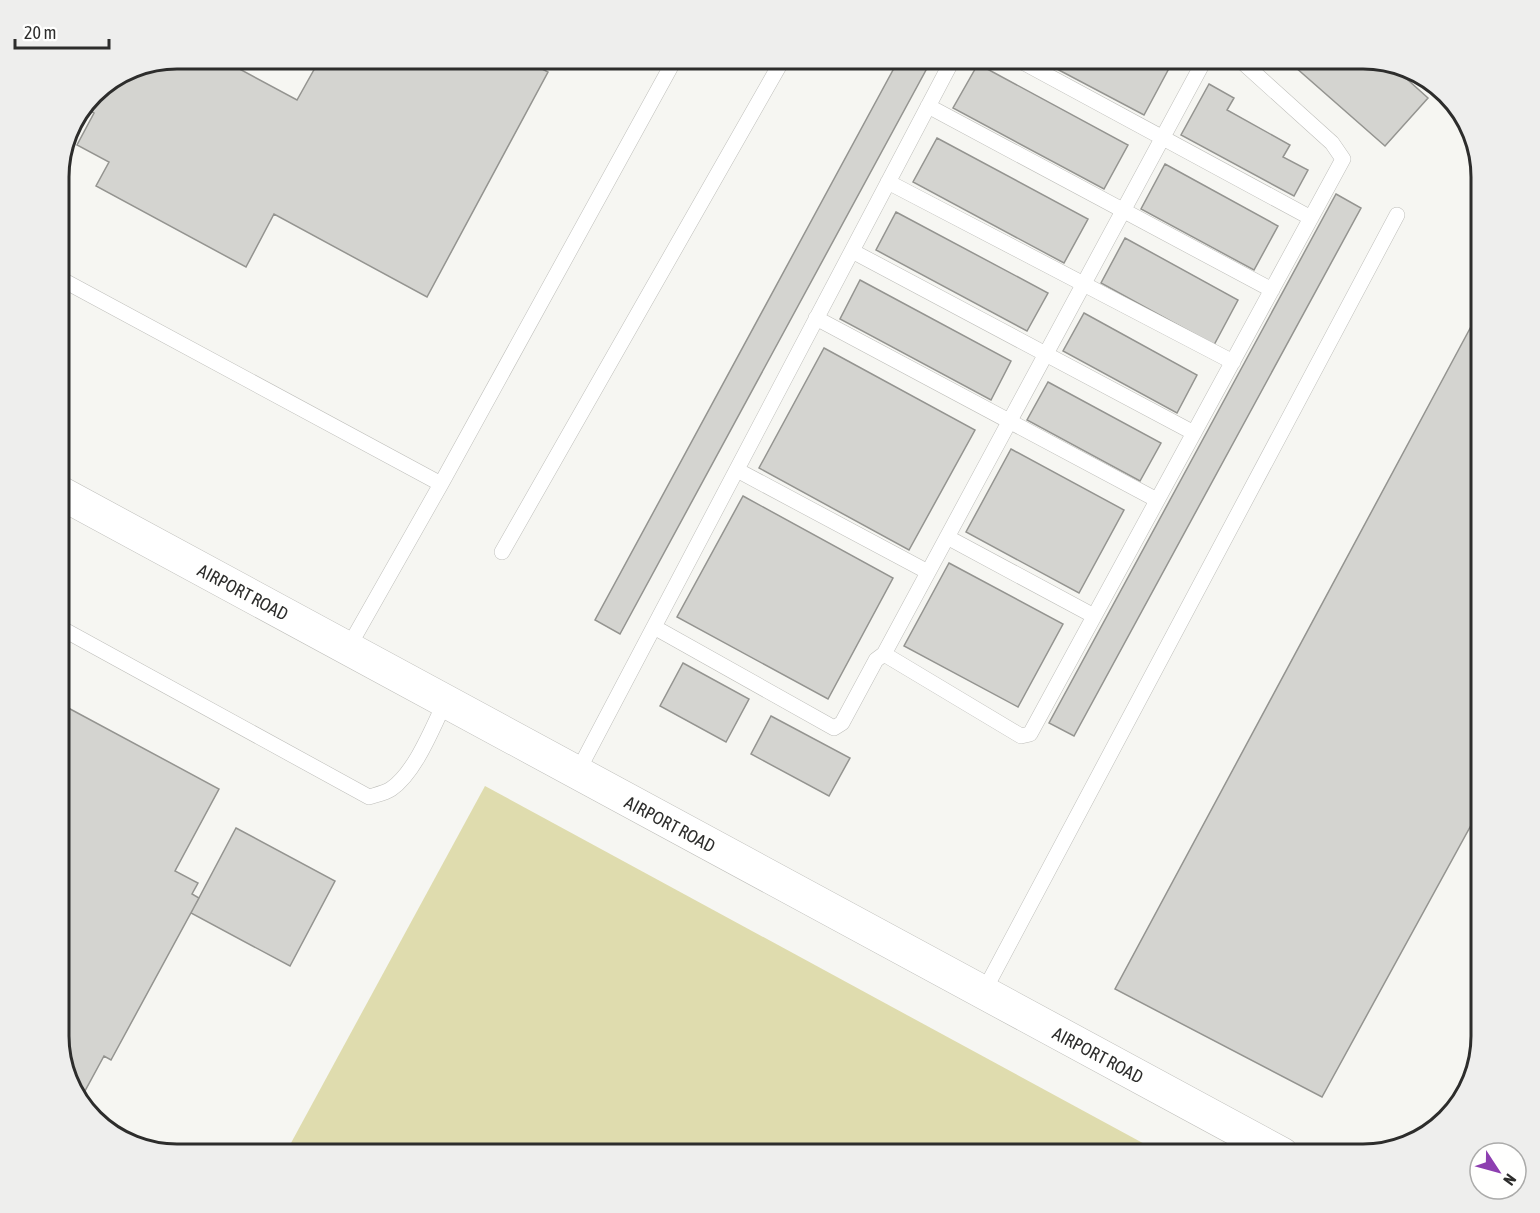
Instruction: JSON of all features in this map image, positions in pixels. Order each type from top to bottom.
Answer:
[{"type":"street","name":"AIRPORT ROAD","points":[[69,497],[1262,1144]]},
{"type":"lane","points":[[348,648],[441,484],[669,69]]},
{"type":"lane","points":[[502,552],[777,69]]},
{"type":"lane","points":[[577,773],[947,69]]},
{"type":"lane","points":[[1037,69],[1311,218]]},
{"type":"lane","points":[[654,627],[834,728],[842,723],[876,660],[884,654],[1199,69]]},
{"type":"lane","points":[[884,654],[1021,736],[1030,734],[1343,159],[1332,143],[1251,69]]},
{"type":"lane","points":[[928,106],[1272,290]]},
{"type":"lane","points":[[888,182],[1233,362]]},
{"type":"lane","points":[[983,993],[1397,215]]},
{"type":"lane","points":[[852,251],[1194,433]]},
{"type":"lane","points":[[69,283],[441,484]]},
{"type":"lane","points":[[816,318],[1157,500]]},
{"type":"lane","points":[[737,470],[928,572]]},
{"type":"lane","points":[[947,537],[1094,616]]},
{"type":"lane","points":[[69,632],[369,797],[390,789],[417,759],[445,702]]},
{"type":"shaded area","points":[[485,786],[1145,1144],[290,1144]]},
{"type":"building","points":[[169,69],[240,69],[297,100],[314,69],[542,69],[548,72],[427,297],[274,214],[246,267],[96,186],[109,162],[77,145],[94,113],[92,112],[100,100],[117,87],[135,77]]},
{"type":"building","points":[[894,69],[927,69],[620,634],[595,620]]},
{"type":"building","points":[[975,69],[987,69],[1128,145],[1104,189],[953,108]]},
{"type":"building","points":[[1057,69],[1169,69],[1144,115]]},
{"type":"building","points":[[1297,69],[1371,69],[1404,77],[1428,98],[1385,146]]},
{"type":"building","points":[[1209,84],[1234,98],[1227,110],[1290,145],[1283,157],[1308,170],[1294,196],[1181,135]]},
{"type":"building","points":[[937,138],[1088,219],[1064,263],[913,182]]},
{"type":"building","points":[[1165,164],[1278,226],[1254,270],[1141,209]]},
{"type":"building","points":[[1336,194],[1361,208],[1074,736],[1049,723]]},
{"type":"building","points":[[896,212],[1048,293],[1027,331],[876,250]]},
{"type":"building","points":[[1125,238],[1238,300],[1214,345],[1101,283]]},
{"type":"building","points":[[860,280],[1011,361],[991,400],[840,319]]},
{"type":"building","points":[[1084,313],[1197,375],[1177,413],[1063,351]]},
{"type":"building","points":[[1471,327],[1471,825],[1322,1097],[1115,989]]},
{"type":"building","points":[[824,348],[975,430],[909,550],[759,468]]},
{"type":"building","points":[[1048,382],[1161,443],[1140,481],[1027,420]]},
{"type":"building","points":[[1011,449],[1124,510],[1079,593],[966,532]]},
{"type":"building","points":[[743,496],[893,578],[828,699],[677,617]]},
{"type":"building","points":[[949,563],[1063,624],[1018,707],[904,646]]},
{"type":"building","points":[[683,663],[749,699],[726,742],[660,706]]},
{"type":"building","points":[[69,708],[219,789],[175,871],[198,883],[192,894],[199,898],[111,1060],[104,1056],[84,1092],[77,1078],[69,1044]]},
{"type":"building","points":[[771,716],[850,758],[829,796],[751,754]]},
{"type":"building","points":[[236,828],[335,881],[290,966],[191,913]]}]
